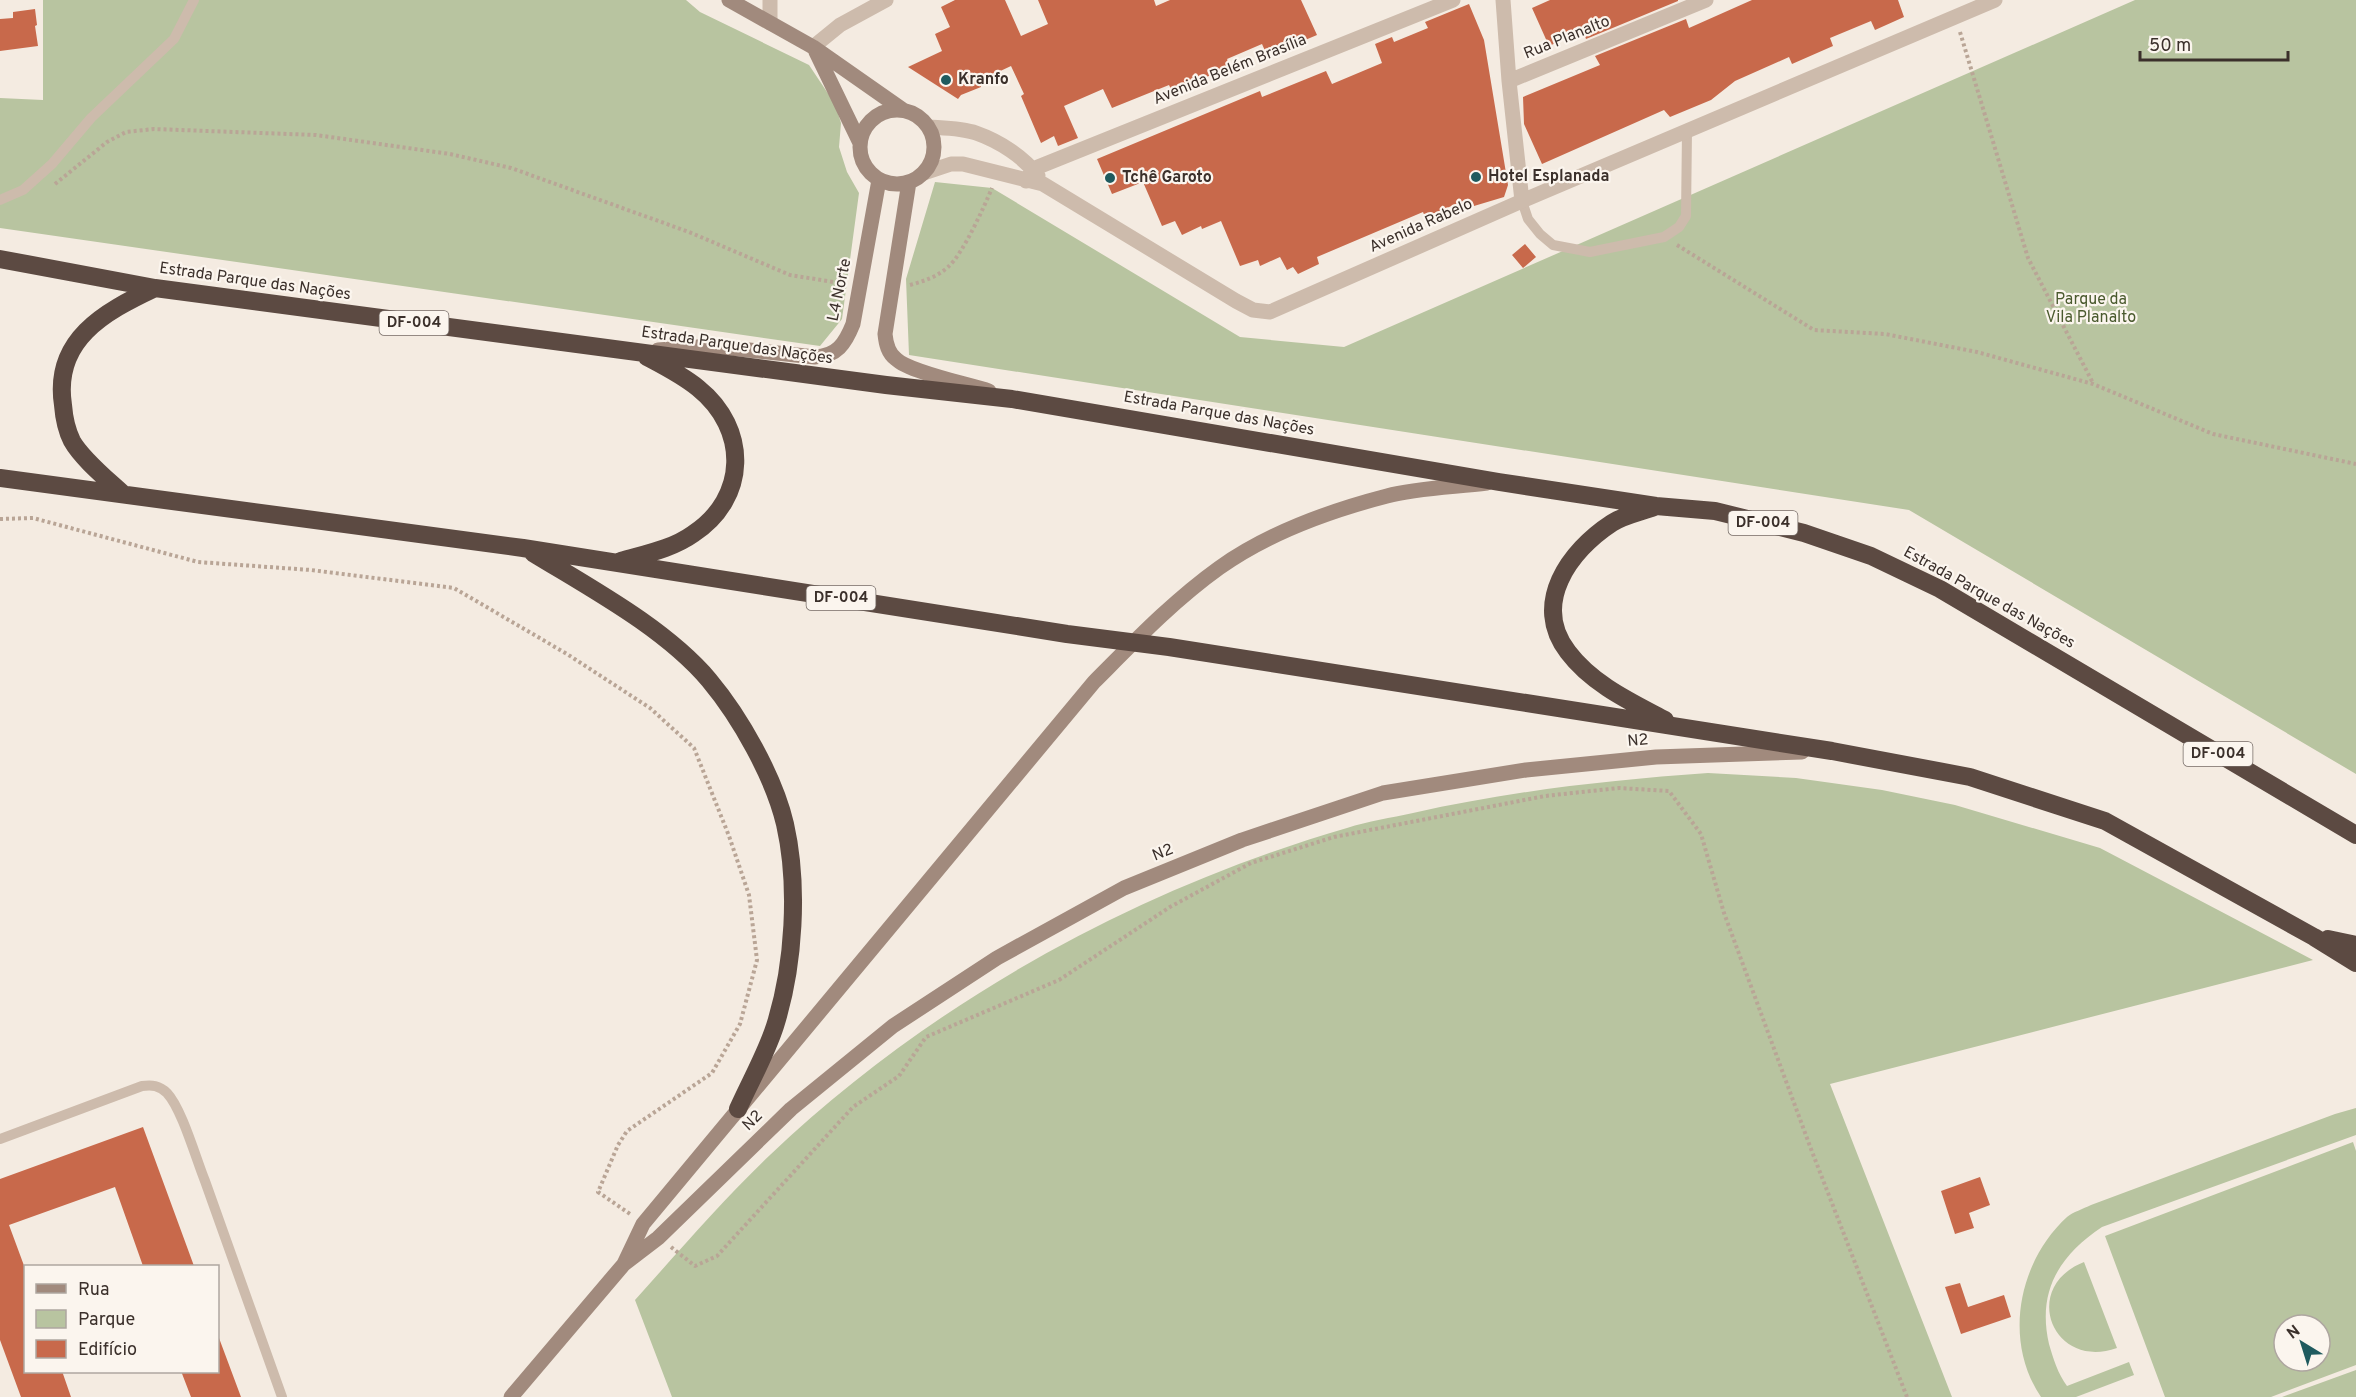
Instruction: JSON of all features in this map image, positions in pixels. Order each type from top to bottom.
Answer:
[{"type":"highway","name":"Estrada Parque das Nações","points":[[0,259],[155,288],[1012,399],[1499,482],[1656,506],[1716,511],[1804,533],[1871,556],[1940,590],[2356,835]]},
{"type":"highway","points":[[123,494],[73,443],[65,424],[61,397],[62,377],[66,360],[72,349],[90,326],[120,305],[155,288]]},
{"type":"highway","points":[[615,563],[678,544],[702,528],[721,509],[730,493],[735,473],[732,437],[726,422],[713,403],[688,381],[640,352]]},
{"type":"highway","name":"DF-004","points":[[0,478],[523,548],[1067,634],[1169,647],[1677,726],[1832,751],[1970,777],[2105,821],[2314,937],[2356,963]]},
{"type":"highway","points":[[1656,506],[1613,522],[1581,547],[1560,577],[1552,609],[1558,637],[1581,667],[1615,693],[1677,726]]},
{"type":"highway","points":[[523,548],[648,626],[708,680],[742,728],[772,788],[784,822],[789,850],[793,918],[790,967],[775,1027],[738,1109]]},
{"type":"highway","points":[[2314,937],[2356,945]]},
{"type":"main road","points":[[729,0],[813,47],[903,110],[920,117],[929,127],[935,142],[935,151],[929,166],[924,173],[909,182],[894,184],[879,180],[866,168],[860,151],[860,142],[865,129],[875,117],[888,111],[903,110]]},
{"type":"main road","points":[[813,47],[860,142]]},
{"type":"main road","name":"L4 Norte","points":[[640,352],[711,346],[807,357],[830,355],[841,347],[849,334],[861,286],[879,180]]},
{"type":"main road","points":[[909,182],[885,334],[888,349],[894,358],[910,368],[1012,399]]},
{"type":"main road","name":"N2","points":[[624,1264],[643,1224],[1094,682],[1156,619],[1220,567],[1262,542],[1305,522],[1389,495],[1499,482]]},
{"type":"main road","name":"N2","points":[[511,1397],[624,1264],[658,1238],[791,1109],[893,1026],[997,958],[1124,888],[1242,840],[1383,793],[1526,770],[1656,757],[1832,751]]},
{"type":"street","points":[[770,0],[770,23]]},
{"type":"street","points":[[813,47],[840,25],[886,0]]},
{"type":"street","name":"Avenida Belém Brasília","points":[[1029,175],[1453,0]]},
{"type":"street","points":[[1503,0],[1522,201]]},
{"type":"street","name":"Rua Planalto","points":[[1509,81],[1706,0]]},
{"type":"street","name":"Avenida Rabelo","points":[[1029,175],[1236,301],[1253,310],[1270,312],[1522,201],[1955,17],[1984,2]]},
{"type":"street","points":[[929,127],[975,133],[1014,153],[1029,175]]},
{"type":"street","points":[[924,173],[951,164],[963,164],[998,174],[1029,175]]},
{"type":"lane","points":[[0,200],[23,190],[52,164],[91,118],[174,39],[194,0]]},
{"type":"lane","points":[[1522,201],[1528,219],[1539,234],[1553,245],[1590,252],[1664,237],[1679,227],[1686,216],[1688,131]]},
{"type":"lane","points":[[0,1139],[141,1086],[152,1085],[167,1093],[180,1116],[196,1158],[282,1397]]},
{"type":"path","points":[[1955,17],[2028,258],[2093,384]]},
{"type":"path","points":[[52,187],[107,142],[126,132],[154,129],[316,135],[450,154],[511,168],[689,232],[790,275],[861,286]]},
{"type":"path","points":[[891,290],[930,280],[950,266],[977,219],[998,174]]},
{"type":"path","points":[[1664,237],[1814,330],[1885,334],[1977,352],[2093,384],[2213,435],[2356,464]]},
{"type":"path","points":[[0,519],[33,518],[198,562],[311,570],[454,588],[567,654],[650,708],[694,748],[729,836],[749,895],[756,960],[740,1024],[712,1073],[627,1131],[618,1145],[598,1192],[643,1224]]},
{"type":"path","points":[[658,1238],[695,1266],[717,1256],[853,1107],[899,1076],[926,1037],[1059,980],[1170,907],[1251,863],[1334,837],[1545,796],[1619,788],[1669,791],[1701,834],[1728,924],[1815,1160],[1907,1397]]},
{"type":"green space","points":[[43,0],[686,0],[700,12],[809,65],[835,104],[841,123],[839,147],[847,172],[859,193],[842,319],[820,346],[0,228],[0,98],[43,100]]},
{"type":"green space","name":"Parque da Vila Planalto","points":[[2135,0],[2356,0],[2356,774],[1909,510],[909,355],[906,279],[935,182],[992,188],[1240,337],[1344,347]]},
{"type":"green space","points":[[1708,773],[1796,778],[1882,790],[1955,805],[2100,848],[2313,960],[1830,1084],[1952,1397],[672,1397],[635,1300],[752,1172],[832,1100],[898,1048],[967,1001],[1039,957],[1113,918],[1190,884],[1268,854],[1371,821],[1523,793],[1634,779]]},
{"type":"green space","points":[[2356,1108],[2356,1135],[2102,1227],[2087,1238],[2063,1263],[2049,1291],[2046,1325],[2054,1360],[2067,1386],[2129,1362],[2134,1375],[2076,1397],[2041,1397],[2029,1375],[2022,1352],[2021,1303],[2027,1279],[2037,1256],[2050,1235],[2067,1217],[2091,1205]]},
{"type":"green space","points":[[2353,1142],[2356,1151],[2356,1365],[2271,1397],[2165,1397],[2105,1236]]},
{"type":"green space","points":[[2084,1262],[2117,1348],[2094,1352],[2075,1348],[2061,1337],[2052,1323],[2049,1306],[2053,1289],[2064,1274]]},
{"type":"green space","points":[[2356,1370],[2356,1397],[2282,1397]]},
{"type":"building","points":[[955,0],[1005,0],[1021,36],[1048,24],[1038,0],[1154,0],[1156,6],[1170,0],[1301,0],[1317,35],[1279,51],[1278,47],[1266,53],[1262,44],[1227,59],[1231,67],[1172,91],[1169,85],[1112,108],[1103,89],[1064,106],[1078,138],[1058,146],[1054,136],[1041,143],[1021,96],[1024,94],[1011,66],[979,81],[981,87],[961,95],[958,99],[908,67],[942,51],[935,34],[950,27],[941,7]]},
{"type":"building","points":[[1550,0],[1678,1],[1586,39],[1583,31],[1549,46],[1532,8]]},
{"type":"building","points":[[1752,0],[1898,0],[1904,17],[1875,30],[1871,21],[1830,38],[1833,46],[1792,64],[1789,57],[1735,81],[1711,100],[1670,117],[1664,110],[1542,164],[1524,124],[1523,97],[1600,65],[1595,56],[1686,19],[1689,28]]},
{"type":"building","points":[[1469,4],[1484,40],[1508,185],[1504,197],[1474,206],[1472,201],[1467,203],[1466,200],[1425,217],[1423,212],[1317,257],[1319,264],[1298,274],[1293,267],[1287,270],[1280,257],[1260,266],[1258,260],[1240,266],[1221,221],[1202,229],[1201,226],[1182,235],[1175,221],[1162,226],[1143,182],[1112,194],[1097,159],[1260,91],[1262,97],[1326,71],[1332,84],[1382,63],[1375,44],[1392,37],[1394,42],[1428,28],[1425,22]]},
{"type":"building","points":[[35,9],[38,46],[0,51],[0,19],[13,18],[13,12]]},
{"type":"building","points":[[1525,244],[1536,257],[1523,268],[1512,255]]},
{"type":"building","points":[[143,1127],[194,1265],[143,1265],[115,1187],[9,1225],[24,1266],[24,1373],[63,1373],[71,1397],[21,1397],[0,1340],[0,1179]]},
{"type":"building","points":[[1980,1177],[1990,1205],[1969,1213],[1974,1228],[1955,1234],[1941,1191]]},
{"type":"building","points":[[1960,1283],[1968,1307],[2004,1295],[2011,1317],[1961,1334],[1945,1287]]},
{"type":"building","points":[[219,1338],[241,1397],[191,1397],[182,1373],[219,1373]]},
{"type":"place","name":"Kranfo","points":[[946,80]]},
{"type":"place","name":"Hotel Esplanada","points":[[1476,177]]},
{"type":"place","name":"Tchê Garoto","points":[[1110,178]]}]
